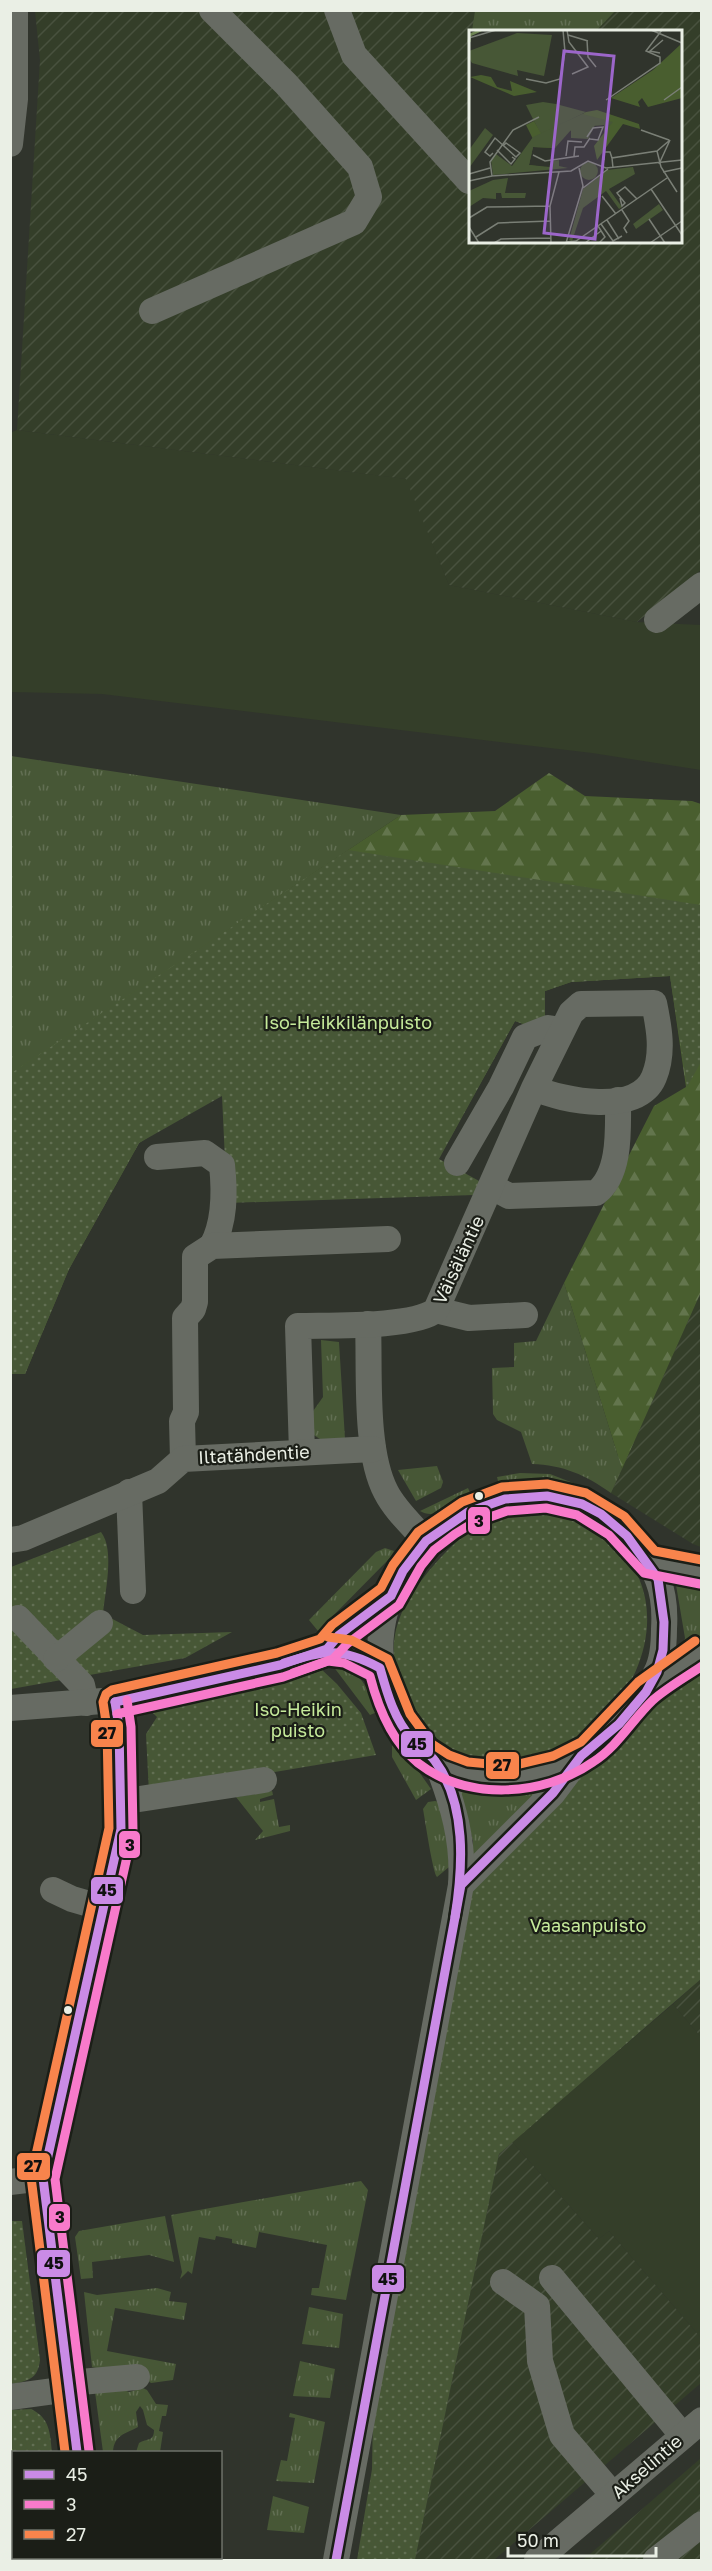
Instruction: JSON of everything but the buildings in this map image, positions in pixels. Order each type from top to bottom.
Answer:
[{"type":"street","points":[[10,144],[15,99],[15,10]]},
{"type":"street","points":[[152,311],[354,222],[369,197],[360,166],[286,84],[212,10]]},
{"type":"street","points":[[337,10],[354,55],[469,181]]},
{"type":"street","points":[[657,620],[702,585]]},
{"type":"street","name":"Väisäläntie","points":[[302,1452],[298,1326],[368,1324],[422,1317],[436,1310],[534,1088],[571,1013],[581,1004],[654,1003],[660,1053],[653,1080],[639,1094],[618,1100]]},
{"type":"street","points":[[456,1163],[501,1087],[525,1036],[548,1028],[561,1030]]},
{"type":"street","points":[[492,1187],[509,1196],[596,1193],[605,1186],[611,1175],[618,1123],[618,1100],[585,1103],[552,1096],[534,1088]]},
{"type":"street","points":[[157,1157],[205,1153],[222,1165],[224,1182],[221,1229],[203,1251],[195,1302],[193,1309],[185,1318],[186,1412],[182,1421],[183,1459]]},
{"type":"street","points":[[203,1251],[388,1239]]},
{"type":"street","points":[[436,1310],[468,1318],[525,1315]]},
{"type":"street","points":[[368,1324],[373,1449],[386,1492],[426,1541]]},
{"type":"street","name":"Iltatähdentie","points":[[10,1540],[23,1538],[158,1481],[183,1459],[373,1449]]},
{"type":"street","points":[[129,1492],[133,1591]]},
{"type":"street","points":[[461,1885],[553,1792],[581,1756],[619,1724],[645,1692],[657,1672],[664,1640],[662,1592],[658,1579],[649,1562],[627,1536],[601,1514],[582,1504],[547,1496],[519,1496],[490,1503],[458,1518],[426,1541],[403,1570],[391,1596],[380,1638],[380,1668],[389,1697],[409,1736],[437,1762],[467,1773],[503,1779],[539,1774],[581,1756]]},
{"type":"street","points":[[649,1562],[702,1572]]},
{"type":"street","points":[[327,1649],[339,1635],[391,1596]]},
{"type":"street","points":[[18,1618],[82,1685],[86,1703]]},
{"type":"street","points":[[56,1659],[100,1623]]},
{"type":"street","points":[[10,1708],[115,1702],[142,1698],[269,1667],[327,1649],[347,1651],[380,1668]]},
{"type":"street","points":[[645,1692],[702,1650]]},
{"type":"street","points":[[77,2451],[43,2178],[121,1828],[119,1727],[115,1702]]},
{"type":"street","points":[[336,2560],[461,1885],[461,1838],[456,1816],[437,1762]]},
{"type":"street","points":[[120,1802],[264,1780]]},
{"type":"street","points":[[53,1890],[72,1899],[103,1908]]},
{"type":"street","points":[[10,2182],[43,2178]]},
{"type":"street","points":[[552,2278],[692,2428]]},
{"type":"street","points":[[503,2282],[537,2306],[540,2361],[562,2435],[614,2496]]},
{"type":"street","points":[[10,2397],[137,2377]]},
{"type":"street","name":"Akselintie","points":[[537,2560],[692,2428]]},
{"type":"street","points":[[656,2560],[702,2524]]},
{"type":"shaded area","points":[[35,11],[701,11],[701,570],[637,622],[449,585],[406,479],[17,430],[40,60]]},
{"type":"shaded area","points":[[17,430],[407,479],[449,585],[637,622],[701,625],[701,770],[592,753],[102,694],[11,692],[10,433]]},
{"type":"shaded area","points":[[701,1292],[701,1547],[611,1493]]},
{"type":"shaded area","points":[[701,1979],[701,2037],[673,2004]]},
{"type":"shaded area","points":[[673,2004],[701,2037],[701,2338],[609,2231],[599,2239],[512,2142]]},
{"type":"shaded area","points":[[512,2142],[599,2239],[609,2231],[701,2338],[701,2383],[494,2560],[415,2560],[499,2154]]},
{"type":"shaded area","points":[[701,2458],[701,2560],[583,2560],[618,2530]]},
{"type":"green space","points":[[475,10],[615,11],[597,30],[472,30]]},
{"type":"green space","points":[[11,756],[401,815],[11,1074]]},
{"type":"green space","name":"Iso-Heikkilänpuisto","points":[[549,773],[585,796],[692,801],[701,804],[701,1292],[622,1469],[564,1283],[654,1106],[686,1087],[670,976],[571,982],[545,991],[545,1019],[535,1028],[515,1021],[449,1140],[222,1090],[139,1143],[69,1269],[25,1374],[11,1374],[10,1074],[401,815],[495,811]]},
{"type":"green space","name":"Iso-Heikkilänpuisto","points":[[348,850],[701,905],[701,1062],[687,1087],[670,976],[571,982],[545,991],[545,1019],[535,1028],[515,1021],[439,1159],[481,1182],[474,1195],[227,1203],[222,1096],[139,1143],[69,1269],[25,1374],[11,1374],[10,1074]]},
{"type":"green space","points":[[564,1283],[622,1469],[611,1493],[574,1472],[554,1466],[532,1464],[521,1432],[497,1420],[493,1414],[492,1368],[514,1367],[514,1343],[536,1341]]},
{"type":"green space","points":[[321,1340],[339,1342],[345,1439],[320,1439],[312,1434],[311,1414],[323,1397]]},
{"type":"green space","points":[[437,1466],[443,1482],[441,1488],[416,1501],[398,1470]]},
{"type":"green space","points":[[520,1473],[550,1474],[586,1488],[537,1480],[499,1485],[497,1477]]},
{"type":"green space","points":[[468,1488],[471,1495],[446,1510],[433,1514],[420,1511]]},
{"type":"green space","points":[[530,1511],[554,1513],[576,1519],[597,1530],[616,1545],[641,1584],[647,1627],[636,1669],[613,1709],[580,1741],[540,1761],[496,1767],[453,1754],[421,1728],[401,1693],[396,1674],[394,1640],[403,1609],[412,1594],[434,1565],[452,1547],[486,1522]]},
{"type":"green space","points":[[101,1532],[108,1549],[103,1614],[143,1635],[232,1632],[185,1658],[11,1689],[11,1567]]},
{"type":"green space","points":[[385,1548],[394,1551],[390,1558],[318,1631],[309,1620],[376,1552]]},
{"type":"green space","points":[[675,1579],[701,1584],[701,1642],[679,1659],[685,1638]]},
{"type":"green space","name":"Vaasanpuisto","points":[[701,1662],[701,1979],[499,2154],[415,2560],[357,2560],[372,2469],[373,2415],[469,1896],[512,1840]]},
{"type":"green space","points":[[333,1666],[357,1675],[367,1688],[377,1712],[370,1715]]},
{"type":"green space","name":"Iso-Heikin puisto","points":[[320,1668],[361,1713],[376,1755],[149,1793],[146,1734],[157,1717],[152,1712],[166,1706]]},
{"type":"green space","points":[[398,1742],[431,1789],[416,1800],[392,1757],[392,1746]]},
{"type":"green space","points":[[551,1785],[473,1861],[473,1841],[459,1787],[488,1791],[525,1791]]},
{"type":"green space","points":[[272,1791],[273,1795],[260,1799],[260,1802],[274,1799],[279,1827],[290,1825],[290,1831],[255,1840],[263,1831],[236,1797]]},
{"type":"green space","points":[[428,1802],[439,1802],[447,1822],[449,1867],[437,1877],[431,1857],[423,1809]]},
{"type":"green space","points":[[361,2181],[368,2190],[346,2300],[311,2295],[312,2288],[319,2288],[327,2245],[259,2232],[256,2248],[232,2243],[232,2239],[216,2236],[215,2240],[199,2237],[192,2274],[188,2271],[180,2279],[182,2272],[171,2215]]},
{"type":"green space","points":[[165,2216],[174,2262],[149,2255],[92,2262],[93,2278],[81,2279],[75,2237],[79,2231]]},
{"type":"green space","points":[[11,2221],[22,2221],[40,2360],[37,2371],[31,2378],[11,2384]]},
{"type":"green space","points":[[157,2288],[171,2292],[169,2301],[187,2303],[184,2320],[115,2308],[107,2351],[176,2364],[173,2380],[151,2383],[146,2379],[92,2367],[84,2292],[97,2295]]},
{"type":"green space","points":[[309,2307],[343,2314],[339,2348],[302,2344]]},
{"type":"green space","points":[[300,2361],[335,2369],[330,2398],[293,2396]]},
{"type":"green space","points":[[143,2388],[147,2390],[156,2404],[168,2405],[166,2416],[162,2416],[159,2431],[163,2432],[160,2451],[136,2451],[139,2443],[151,2438],[154,2434],[154,2430],[147,2425],[140,2406],[136,2412],[138,2427],[118,2438],[113,2451],[103,2451],[95,2392],[124,2390],[129,2392]]},
{"type":"green space","points":[[31,2409],[42,2417],[48,2427],[52,2451],[12,2451],[12,2494],[10,2479],[11,2410]]},
{"type":"green space","points":[[290,2413],[325,2422],[314,2483],[276,2481],[281,2460],[287,2461],[295,2418],[289,2417]]},
{"type":"green space","points":[[273,2496],[309,2507],[304,2533],[267,2530]]},
{"type":"waterway","points":[[10,2451],[12,2462]]},
{"type":"transit line","name":"27","points":[[65,2451],[31,2177],[109,1828],[107,1728],[103,1702],[106,1694],[112,1690],[277,1653],[320,1639],[332,1625],[381,1588],[393,1565],[418,1532],[462,1502],[502,1487],[547,1484],[586,1493],[624,1516],[655,1551],[702,1560]]},
{"type":"transit line","name":"45","points":[[115,1702],[280,1665],[327,1649],[339,1635],[391,1596],[403,1571],[426,1541],[468,1512],[505,1499],[547,1496],[582,1504],[601,1514],[627,1536],[658,1579],[664,1622],[663,1650],[657,1672],[646,1692],[619,1724],[581,1756],[553,1793],[461,1885],[336,2560]]},
{"type":"transit line","name":"3","points":[[293,1673],[333,1659],[347,1644],[399,1605],[421,1566],[434,1550],[455,1534],[473,1523],[507,1511],[546,1508],[577,1515],[609,1535],[644,1573],[700,1584]]},
{"type":"transit line","name":"27","points":[[328,1637],[351,1640],[388,1659],[410,1714],[432,1744],[449,1755],[468,1762],[511,1766],[553,1756],[581,1742],[638,1682],[695,1641]]},
{"type":"transit line","name":"45","points":[[284,1663],[311,1655],[333,1653],[354,1657],[380,1668],[388,1696],[400,1723],[412,1739],[435,1761],[453,1796],[458,1816],[461,1857],[455,1917]]},
{"type":"transit line","name":"3","points":[[117,1714],[283,1677],[328,1661],[344,1663],[370,1676],[377,1700],[393,1734],[418,1763],[459,1784],[482,1789],[505,1790],[529,1788],[551,1782],[573,1774],[593,1762],[617,1741],[653,1700],[702,1666]]},
{"type":"transit line","name":"3","points":[[89,2451],[55,2179],[133,1830],[131,1727],[127,1700]]},
{"type":"transit line","name":"45","points":[[77,2451],[43,2178],[121,1829],[119,1727],[115,1702]]}]
